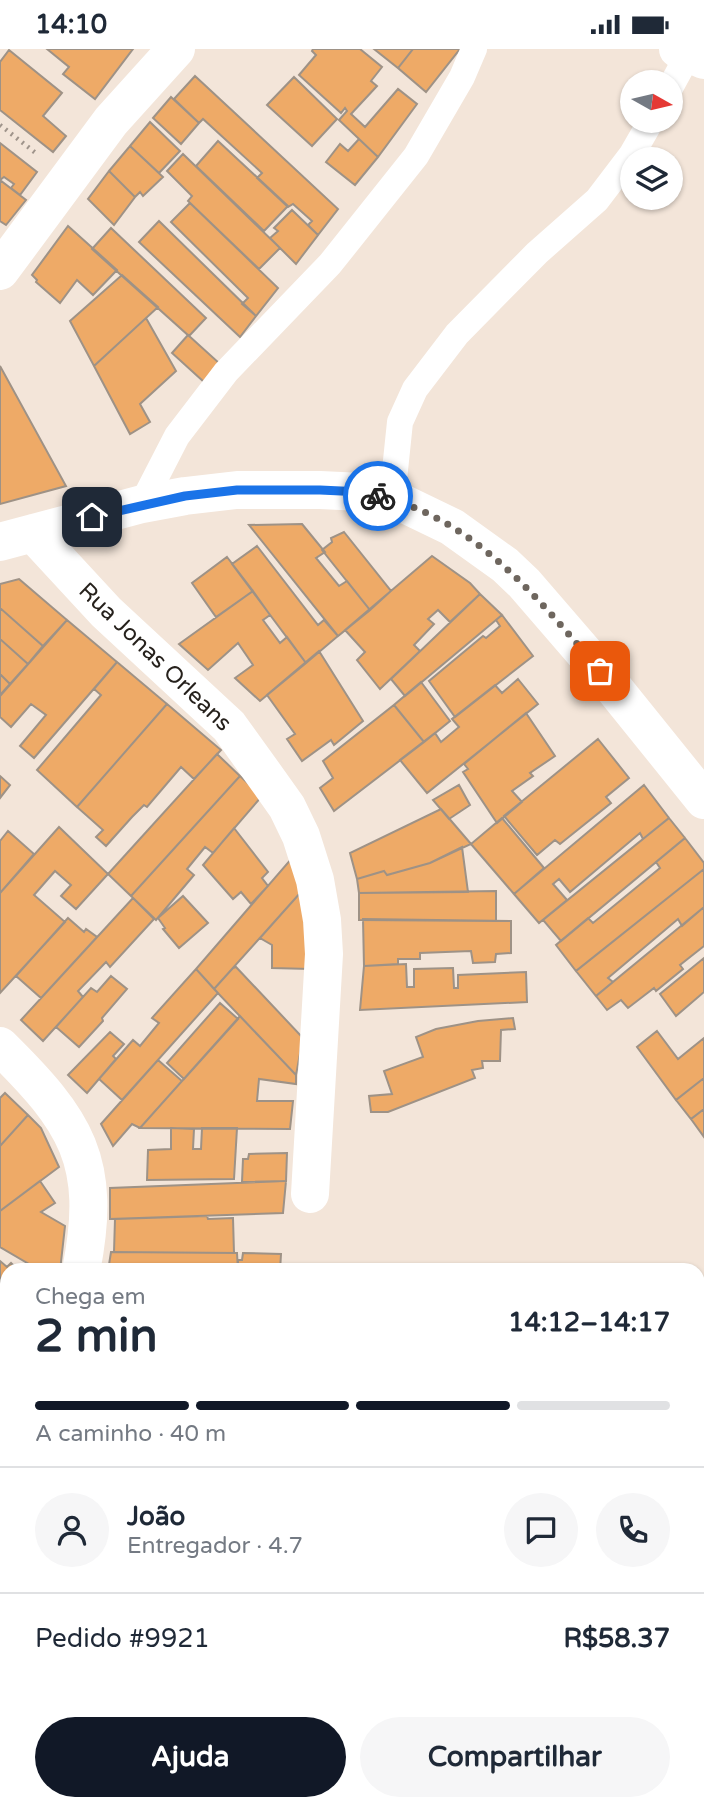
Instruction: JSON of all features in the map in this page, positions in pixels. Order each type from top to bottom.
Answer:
[{"type":"street","points":[[0,271],[111,121],[176,49]]},
{"type":"street","points":[[17,537],[142,504],[237,490],[348,491],[393,499],[452,527],[505,565],[524,583],[600,671],[704,800]]},
{"type":"street","name":"Rua Jonas Orleans","points":[[17,537],[106,612],[229,726],[287,807],[301,836],[315,880],[322,920],[324,954],[310,1194]]},
{"type":"street","points":[[0,1046],[38,1083],[65,1119],[79,1148],[88,1185],[89,1232],[83,1263]]},
{"type":"lane","points":[[142,504],[177,436],[226,372],[330,264],[416,156],[462,77],[474,49]]},
{"type":"lane","points":[[681,70],[690,54]]},
{"type":"lane","points":[[393,499],[400,422],[415,389],[457,334],[537,253],[597,200],[632,154],[644,133]]},
{"type":"building","points":[[47,49],[133,49],[95,99],[63,74],[69,67]]},
{"type":"building","points":[[313,49],[360,49],[382,67],[371,81],[377,86],[351,114],[365,127],[398,89],[417,104],[378,157],[339,120],[347,111],[345,108],[341,113],[299,75],[316,55]]},
{"type":"building","points":[[374,49],[413,49],[398,68]]},
{"type":"building","points":[[413,49],[460,49],[426,92],[398,68]]},
{"type":"building","points":[[9,50],[62,93],[43,116],[66,136],[53,152],[0,110],[0,62]]},
{"type":"building","points":[[195,76],[338,209],[318,235],[308,225],[312,221],[293,204],[288,207],[257,178],[262,173],[203,119],[199,123],[174,99]]},
{"type":"building","points":[[294,77],[337,119],[312,146],[267,105]]},
{"type":"building","points":[[171,97],[199,123],[181,144],[153,118]]},
{"type":"building","points":[[150,122],[180,151],[159,173],[130,146]]},
{"type":"building","points":[[359,139],[378,157],[355,185],[326,162],[340,144],[348,151]]},
{"type":"building","points":[[218,141],[288,206],[264,231],[196,166]]},
{"type":"building","points":[[0,143],[37,172],[20,195],[11,188],[14,184],[4,177],[0,180]]},
{"type":"building","points":[[130,146],[163,177],[143,196],[140,192],[135,197],[109,171]]},
{"type":"building","points":[[183,154],[280,248],[259,269],[188,201],[192,196],[167,171]]},
{"type":"building","points":[[109,171],[135,197],[114,225],[88,199]]},
{"type":"building","points":[[0,180],[26,200],[6,225],[0,221]]},
{"type":"building","points":[[190,203],[278,288],[256,316],[242,304],[248,298],[171,222]]},
{"type":"building","points":[[292,210],[318,235],[296,264],[270,238],[278,231],[274,228]]},
{"type":"building","points":[[159,221],[256,316],[240,337],[139,242]]},
{"type":"building","points":[[68,226],[117,270],[93,295],[77,280],[60,303],[36,282],[32,275]]},
{"type":"building","points":[[111,228],[206,318],[189,336],[92,249]]},
{"type":"building","points":[[122,275],[158,307],[94,366],[70,321]]},
{"type":"building","points":[[146,318],[176,371],[140,404],[150,422],[130,434],[94,366]]},
{"type":"building","points":[[188,335],[219,363],[204,382],[172,353]]},
{"type":"building","points":[[0,366],[66,486],[0,504]]},
{"type":"building","points":[[302,524],[325,552],[316,558],[339,586],[347,581],[370,610],[338,636],[249,525]]},
{"type":"building","points":[[344,532],[391,591],[370,610],[322,550],[332,542],[331,538]]},
{"type":"building","points":[[257,546],[318,625],[324,620],[338,636],[306,663],[232,564]]},
{"type":"building","points":[[432,556],[470,583],[480,594],[450,622],[438,610],[428,619],[434,624],[414,645],[420,651],[380,689],[357,660],[365,652],[345,630]]},
{"type":"building","points":[[227,557],[253,591],[216,617],[192,583]]},
{"type":"building","points":[[19,579],[67,620],[43,646],[0,608],[0,584]]},
{"type":"building","points":[[253,591],[270,615],[263,620],[280,643],[287,637],[306,663],[260,701],[235,678],[253,665],[238,643],[208,670],[179,644]]},
{"type":"building","points":[[480,594],[502,615],[405,696],[391,679]]},
{"type":"building","points":[[0,608],[43,646],[28,664],[0,639]]},
{"type":"building","points":[[502,615],[533,656],[455,717],[429,681],[483,636],[486,638],[500,626],[496,620]]},
{"type":"building","points":[[67,620],[117,662],[34,758],[20,746],[46,715],[31,704],[11,727],[0,717],[0,696]]},
{"type":"building","points":[[0,639],[28,664],[10,684],[0,674]]},
{"type":"building","points":[[319,651],[363,721],[334,745],[331,740],[302,761],[287,739],[295,734],[267,695]]},
{"type":"building","points":[[117,662],[167,704],[77,807],[37,770],[101,695],[94,689]]},
{"type":"building","points":[[0,674],[10,684],[0,695]]},
{"type":"building","points":[[518,679],[538,704],[427,793],[400,760],[435,733],[441,742],[459,727],[452,719],[495,685],[502,693]]},
{"type":"building","points":[[421,682],[450,721],[424,742],[394,705]]},
{"type":"building","points":[[167,704],[221,750],[194,779],[181,767],[147,807],[144,805],[106,846],[96,837],[103,830],[77,807]]},
{"type":"building","points":[[394,705],[424,742],[334,811],[320,788],[333,778],[323,761]]},
{"type":"building","points":[[526,713],[555,756],[530,773],[533,776],[512,791],[522,802],[497,823],[463,772],[468,769],[464,764]]},
{"type":"building","points":[[598,739],[629,778],[606,797],[611,803],[560,844],[555,840],[537,855],[504,816]]},
{"type":"building","points":[[217,754],[240,776],[131,896],[108,874]]},
{"type":"building","points":[[0,776],[10,785],[0,798]]},
{"type":"building","points":[[240,776],[262,796],[213,853],[205,847],[187,869],[194,875],[156,920],[131,896]]},
{"type":"building","points":[[459,785],[470,805],[449,819],[433,800]]},
{"type":"building","points":[[644,785],[669,818],[643,839],[640,833],[570,892],[559,879],[553,884],[567,900],[539,923],[514,894]]},
{"type":"building","points":[[441,809],[471,844],[430,863],[387,875],[384,871],[357,879],[350,853]]},
{"type":"building","points":[[502,818],[544,868],[514,894],[471,844]]},
{"type":"building","points":[[669,818],[685,838],[561,941],[543,920]]},
{"type":"building","points":[[59,827],[108,874],[76,909],[61,896],[71,885],[55,871],[34,895],[65,922],[0,993],[0,893]]},
{"type":"building","points":[[234,828],[268,872],[262,878],[268,886],[251,904],[241,892],[233,899],[203,865]]},
{"type":"building","points":[[8,831],[34,854],[0,893],[0,841]]},
{"type":"building","points":[[685,838],[704,863],[704,869],[576,971],[556,945],[588,918],[593,923],[660,868],[656,862]]},
{"type":"building","points":[[462,847],[468,892],[359,893],[357,879],[384,871],[387,875],[430,863]]},
{"type":"building","points":[[292,858],[301,892],[214,989],[196,969]]},
{"type":"building","points":[[704,869],[704,907],[682,926],[678,919],[608,978],[613,982],[596,996],[576,971]]},
{"type":"building","points":[[496,891],[496,921],[359,920],[359,893]]},
{"type":"building","points":[[301,892],[310,969],[272,968],[272,945],[260,938]]},
{"type":"building","points":[[183,896],[208,923],[179,948],[163,929],[165,928],[158,918]]},
{"type":"building","points":[[133,898],[154,919],[110,967],[106,962],[78,991],[83,997],[43,1041],[21,1020]]},
{"type":"building","points":[[704,907],[704,946],[680,965],[683,969],[656,991],[654,988],[628,1008],[621,1000],[607,1010],[596,996]]},
{"type":"building","points":[[68,918],[84,932],[86,929],[97,937],[41,998],[16,976]]},
{"type":"building","points":[[363,919],[511,921],[511,953],[496,954],[495,962],[473,963],[471,951],[420,953],[420,959],[398,959],[398,964],[364,966]]},
{"type":"building","points":[[704,958],[704,992],[676,1016],[660,994]]},
{"type":"building","points":[[406,964],[407,987],[414,987],[414,969],[453,968],[454,988],[458,988],[458,975],[526,972],[527,1002],[360,1010],[364,966]]},
{"type":"building","points":[[236,967],[303,1038],[296,1075],[214,989]]},
{"type":"building","points":[[196,969],[218,993],[122,1100],[99,1079],[133,1040],[140,1046],[159,1023],[152,1018]]},
{"type":"building","points":[[111,976],[127,989],[79,1047],[56,1027],[91,988],[97,992]]},
{"type":"building","points":[[220,1003],[238,1019],[184,1079],[167,1063]]},
{"type":"building","points":[[240,1016],[296,1075],[296,1084],[259,1079],[257,1101],[293,1101],[290,1129],[140,1128]]},
{"type":"building","points":[[513,1018],[515,1029],[501,1030],[500,1061],[482,1061],[483,1068],[472,1070],[475,1078],[388,1112],[371,1112],[369,1096],[392,1094],[384,1071],[423,1057],[416,1037],[436,1029]]},
{"type":"building","points":[[657,1031],[678,1059],[704,1038],[704,1078],[676,1100],[637,1047]]},
{"type":"building","points":[[110,1032],[124,1044],[113,1056],[116,1059],[87,1093],[68,1075]]},
{"type":"building","points":[[158,1060],[182,1081],[140,1128],[132,1124],[113,1146],[101,1124]]},
{"type":"building","points":[[704,1078],[704,1109],[691,1119],[676,1100]]},
{"type":"building","points":[[5,1093],[28,1115],[0,1146],[0,1098]]},
{"type":"building","points":[[704,1109],[704,1137],[691,1119]]},
{"type":"building","points":[[28,1115],[41,1128],[59,1167],[0,1211],[0,1146]]},
{"type":"building","points":[[171,1128],[194,1129],[193,1149],[201,1149],[202,1128],[237,1128],[234,1179],[147,1180],[148,1150],[171,1149]]},
{"type":"building","points":[[287,1153],[286,1181],[242,1182],[243,1159],[248,1159],[249,1154]]},
{"type":"building","points":[[40,1181],[55,1203],[41,1212],[65,1226],[61,1263],[27,1263],[0,1247],[0,1211]]},
{"type":"building","points":[[286,1181],[283,1213],[110,1219],[110,1188]]},
{"type":"building","points":[[207,1216],[208,1219],[233,1218],[234,1253],[114,1252],[115,1219]]},
{"type":"building","points":[[111,1252],[237,1253],[238,1263],[109,1263]]},
{"type":"building","points":[[243,1253],[281,1254],[280,1263],[238,1263],[238,1260],[242,1260]]},
{"type":"way so far","points":[[378,496],[394,499],[452,527],[505,565],[543,604],[600,671]]},
{"type":"route","points":[[92,517],[142,504],[237,490],[320,490],[362,492],[378,496]]}]
